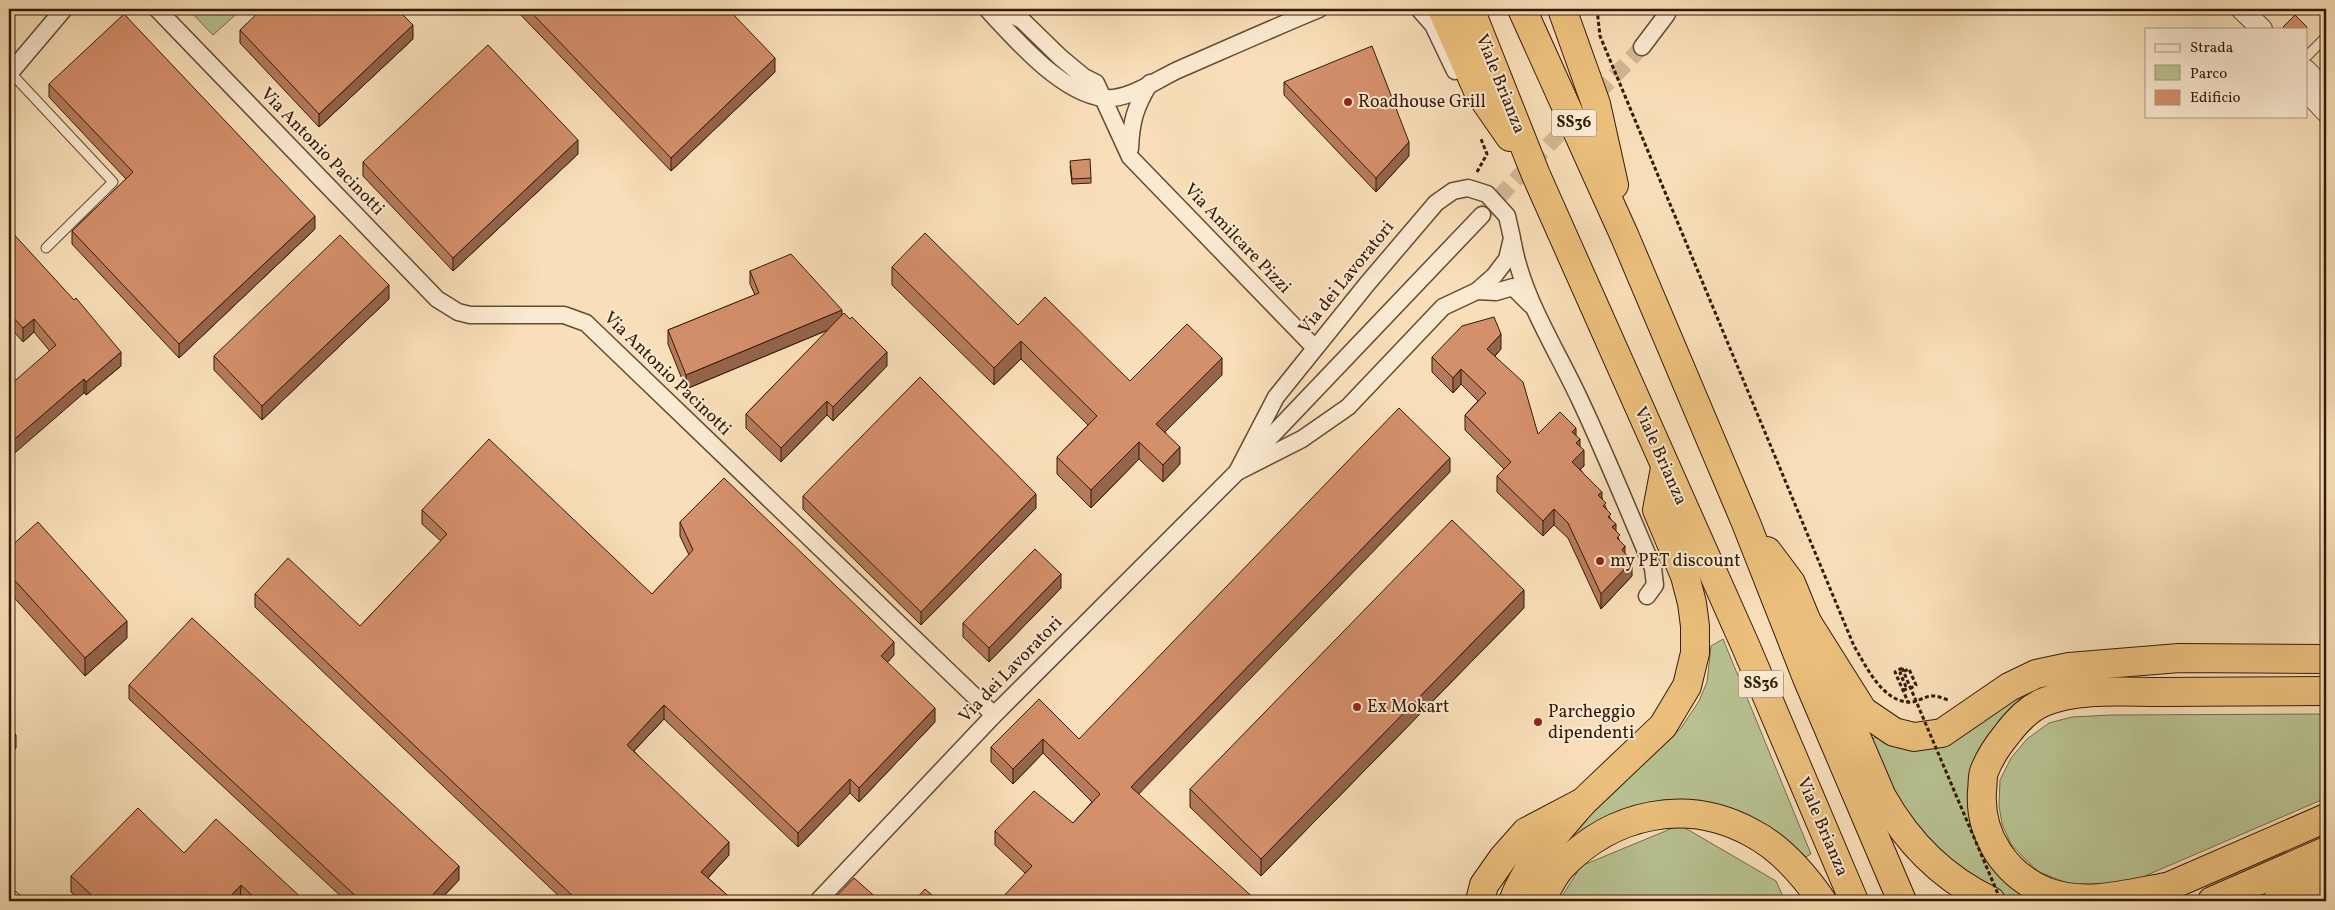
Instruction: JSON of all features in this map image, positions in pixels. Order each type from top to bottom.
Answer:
[{"type":"highway","points":[[1442,9],[1478,91],[1536,175]]},
{"type":"highway","name":"Viale Brianza","points":[[1470,9],[1536,175],[1746,647],[1854,901]]},
{"type":"highway","name":"SS36","points":[[1522,9],[1625,237],[1746,523],[1807,678],[1902,901]]},
{"type":"highway","points":[[1562,9],[1596,104],[1625,237]]},
{"type":"highway","points":[[1513,901],[1517,890],[1548,844],[1583,802],[1663,726],[1686,686],[1695,653],[1692,603],[1685,576],[1657,510],[1665,468]]},
{"type":"highway","points":[[1746,523],[1790,583],[1882,797],[1895,820],[1914,844],[1935,865],[1954,881],[1991,901]]},
{"type":"highway","points":[[1807,622],[1863,711],[1894,732],[1914,737],[1942,733],[2009,687],[2036,674],[2069,666],[2179,658],[2326,659]]},
{"type":"highway","points":[[2166,887],[2112,897],[2069,898],[2047,892],[2031,884],[1998,855],[1986,831],[1981,805],[1984,773],[1995,748],[2017,721],[2042,703],[2068,695],[2112,692],[2326,691]]},
{"type":"highway","points":[[1480,901],[1484,885],[1503,858],[1526,832],[1583,802]]},
{"type":"highway","points":[[1540,901],[1562,867],[1593,840],[1630,821],[1665,813],[1688,813],[1709,817],[1733,823],[1754,834],[1777,850],[1795,868],[1822,901]]},
{"type":"highway","points":[[2134,901],[2326,818]]},
{"type":"highway","points":[[2212,901],[2326,851]]},
{"type":"highway","points":[[2277,901],[2326,880]]},
{"type":"street","points":[[9,73],[64,9]]},
{"type":"street","name":"Via Antonio Pacinotti","points":[[158,9],[437,299],[458,312],[470,315],[564,315],[586,323],[994,715]]},
{"type":"street","points":[[987,9],[1035,60],[1051,73],[1080,89],[1100,90],[1141,89],[1150,83],[1319,9]]},
{"type":"street","points":[[1000,9],[1022,20],[1060,57],[1100,90]]},
{"type":"street","points":[[1419,9],[1433,25],[1457,76],[1478,91]]},
{"type":"street","points":[[2236,9],[2252,28]]},
{"type":"street","points":[[2241,9],[2261,28]]},
{"type":"street","points":[[1642,47],[1668,14]]},
{"type":"street","points":[[2308,72],[2326,91]]},
{"type":"street","points":[[1130,157],[1130,128],[1134,112],[1150,83]]},
{"type":"street","name":"Via Amilcare Pizzi","points":[[1100,90],[1130,157],[1315,348]]},
{"type":"street","points":[[2308,93],[2326,112]]},
{"type":"street","name":"Via dei Lavoratori","points":[[1237,472],[1276,397],[1315,348],[1436,203],[1453,191],[1468,188],[1487,194],[1507,216],[1517,268],[1528,288],[1535,311],[1580,401],[1653,568],[1655,585],[1647,596]]},
{"type":"street","name":"Via dei Lavoratori","points":[[818,901],[994,715],[1237,472],[1482,215]]},
{"type":"street","name":"Via dei Lavoratori","points":[[1237,472],[1302,439],[1348,407],[1442,307],[1477,291],[1494,276],[1507,259],[1512,238]]},
{"type":"street","name":"Via dei Lavoratori","points":[[1477,291],[1496,292],[1513,286],[1535,311]]},
{"type":"lane","points":[[2308,55],[2326,36]]},
{"type":"lane","points":[[9,73],[113,182],[46,248]]},
{"type":"lane","points":[[9,892],[19,901]]},
{"type":"path","points":[[1597,9],[1600,36],[1854,646],[1871,674],[1888,693],[1909,703],[1932,695],[1955,701]]},
{"type":"path","points":[[1909,703],[1895,672],[1902,668],[2001,901]]},
{"type":"path","points":[[1903,690],[1907,689],[1900,673],[1909,669],[1916,685],[1911,688]]},
{"type":"green space","points":[[188,9],[242,9],[213,35]]},
{"type":"green space","points":[[1723,639],[1811,854],[1802,859],[1718,806],[1551,851],[1681,728],[1699,701],[1707,682],[1711,646]]},
{"type":"green space","points":[[2082,677],[1982,755],[2015,887],[2024,896],[2023,901],[2012,901],[1979,886],[1917,831],[1896,794],[1872,738],[1954,741],[2005,705],[2041,684]]},
{"type":"green space","points":[[2326,714],[2326,798],[2131,882],[2077,887],[2039,872],[2011,844],[2002,824],[1999,806],[2000,780],[2011,758],[2027,739],[2049,723],[2072,717],[2111,715]]},
{"type":"green space","points":[[1680,825],[1776,881],[1785,901],[1559,901],[1581,866]]},
{"type":"building","points":[[262,9],[397,9],[413,25],[319,114],[240,30]]},
{"type":"building","points":[[528,9],[728,9],[775,58],[671,158]]},
{"type":"building","points":[[124,14],[315,216],[179,344],[72,231],[133,172],[49,84]]},
{"type":"building","points":[[2295,15],[2307,27],[2284,28]]},
{"type":"building","points":[[488,45],[578,140],[453,258],[363,162]]},
{"type":"building","points":[[1372,46],[1409,142],[1376,178],[1284,82]]},
{"type":"building","points":[[1090,159],[1091,178],[1072,179],[1070,161]]},
{"type":"building","points":[[9,229],[74,300],[76,298],[121,352],[86,382],[84,379],[9,444],[9,386],[56,345],[34,319],[23,328],[9,313]]},
{"type":"building","points":[[925,233],[1018,325],[1045,297],[1130,381],[1187,324],[1222,358],[1156,424],[1180,447],[1163,465],[1139,442],[1091,490],[1057,457],[1097,416],[1021,341],[994,368],[892,267]]},
{"type":"building","points":[[340,235],[389,285],[262,406],[214,356]]},
{"type":"building","points":[[791,254],[842,310],[686,375],[668,330],[759,293],[750,271]]},
{"type":"building","points":[[844,313],[850,319],[852,317],[887,352],[833,407],[827,401],[781,448],[746,414]]},
{"type":"building","points":[[1494,317],[1501,334],[1487,349],[1523,382],[1538,434],[1560,412],[1576,428],[1572,432],[1580,439],[1576,443],[1584,450],[1572,462],[1602,492],[1598,495],[1606,503],[1603,506],[1611,514],[1608,517],[1616,524],[1612,527],[1620,535],[1617,538],[1625,546],[1622,550],[1632,561],[1601,594],[1568,523],[1554,509],[1543,521],[1497,476],[1511,462],[1465,415],[1486,393],[1461,369],[1453,378],[1432,357],[1462,326]]},
{"type":"building","points":[[920,377],[1036,494],[921,612],[803,496]]},
{"type":"building","points":[[1399,408],[1450,458],[1131,787],[1257,901],[999,901],[1032,866],[995,831],[1034,791],[1073,823],[1100,794],[1043,739],[1013,769],[991,747],[1039,699],[1079,739]]},
{"type":"building","points":[[489,439],[652,594],[693,550],[680,522],[724,478],[894,642],[881,656],[935,708],[859,788],[850,779],[798,833],[664,705],[627,745],[729,842],[701,872],[734,901],[578,901],[255,594],[288,558],[360,626],[447,534],[422,510]]},
{"type":"building","name":"Ex Mokart","points":[[1452,520],[1524,590],[1261,859],[1190,789]]},
{"type":"building","points":[[38,522],[127,621],[85,658],[9,574],[9,548]]},
{"type":"building","points":[[1035,549],[1061,574],[989,648],[963,623]]},
{"type":"building","points":[[192,618],[459,866],[427,901],[361,901],[129,685]]},
{"type":"building","points":[[9,727],[16,735],[9,742]]},
{"type":"building","points":[[138,808],[184,853],[216,819],[305,901],[258,901],[241,885],[226,901],[98,901],[71,876]]},
{"type":"building","points":[[854,878],[880,901],[832,901]]},
{"type":"building","points":[[925,889],[939,901],[914,901]]},
{"type":"tunnel","points":[[1482,215],[1642,47]]},
{"type":"place","name":"Roadhouse Grill","points":[[1348,102]]},
{"type":"place","name":"my PET discount","points":[[1600,561]]},
{"type":"place","name":"Ex Mokart","points":[[1357,707]]},
{"type":"place","name":"Parcheggio dipendenti","points":[[1538,722]]}]
